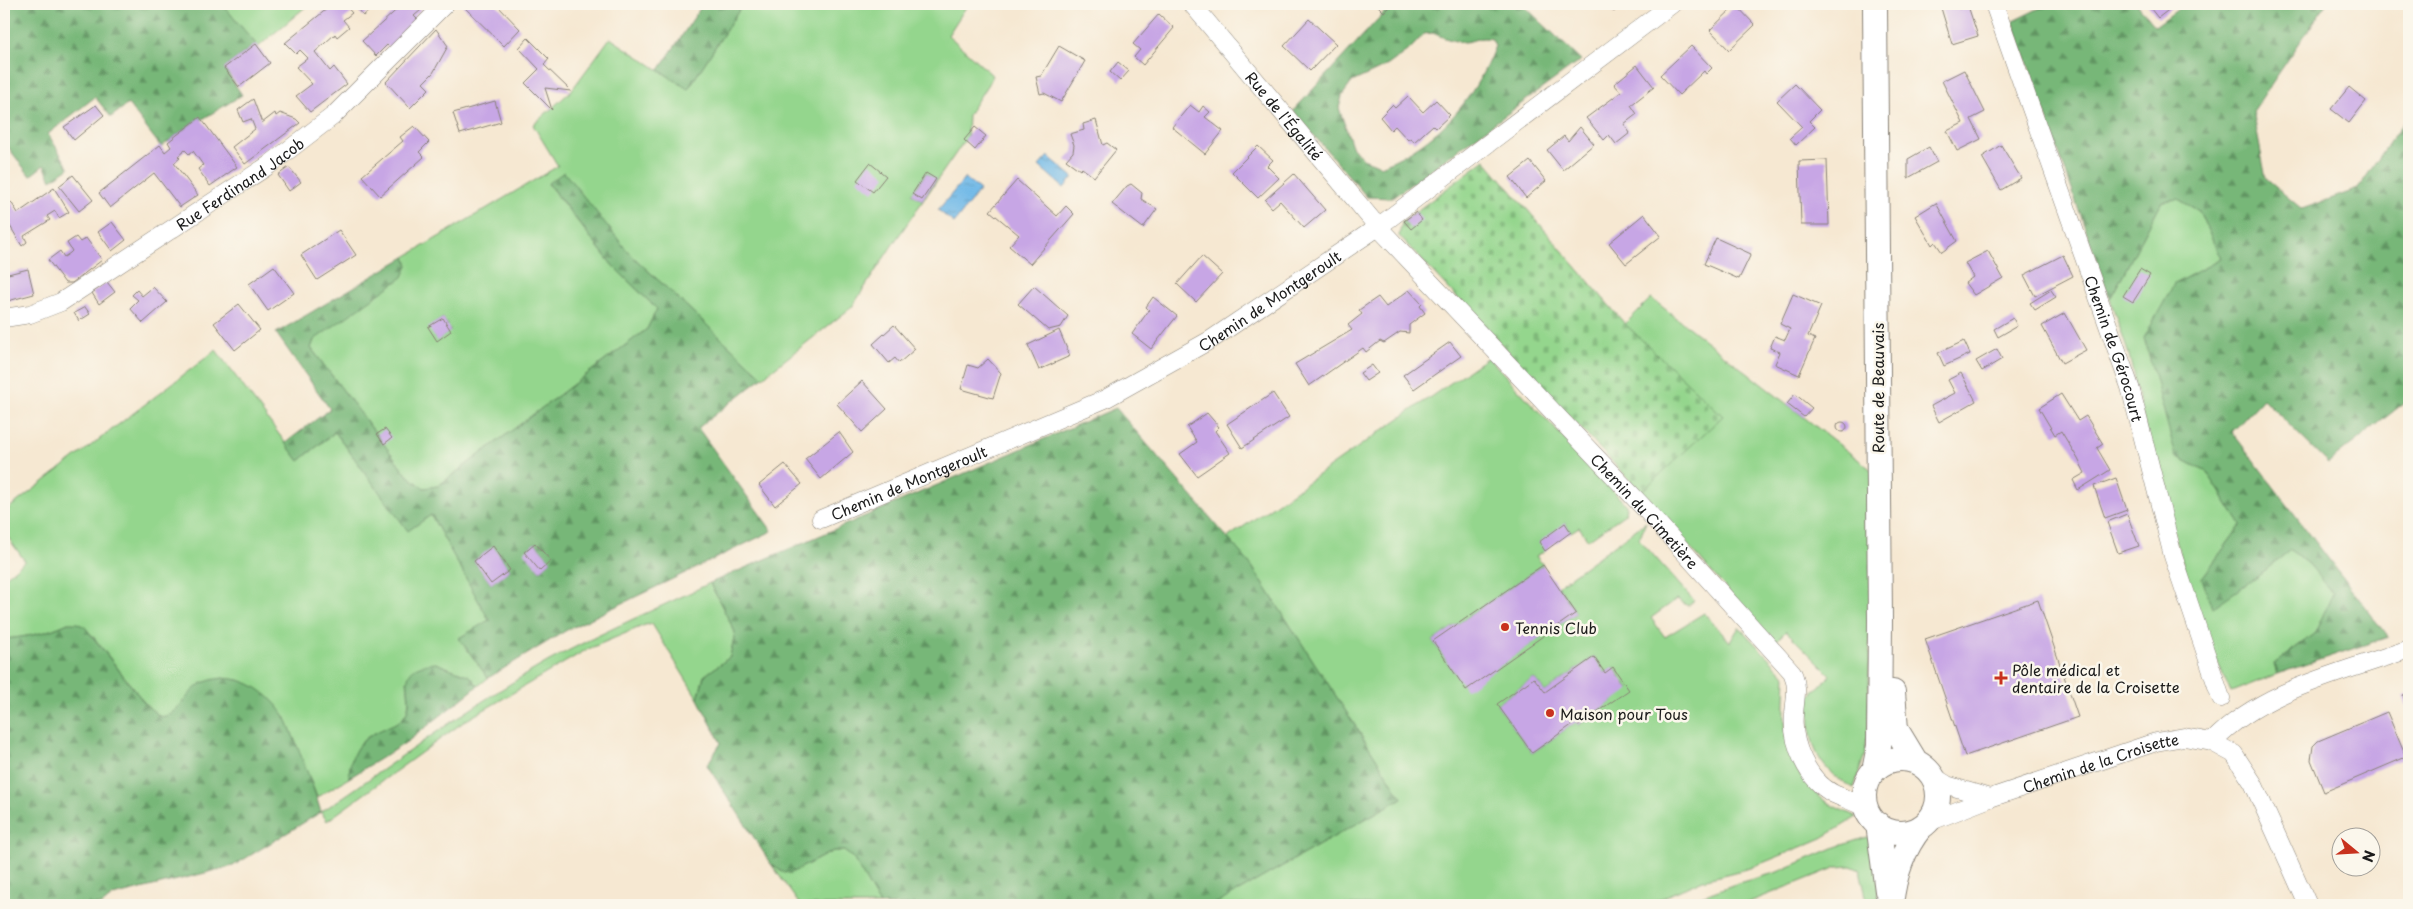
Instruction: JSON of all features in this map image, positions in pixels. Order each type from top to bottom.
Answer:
[{"type":"main road","name":"Route de Beauvais","points":[[1874,4],[1880,630],[1879,746],[1874,771]]},
{"type":"main road","name":"Route de Beauvais","points":[[1887,4],[1893,700],[1896,730],[1924,768]]},
{"type":"main road","points":[[1903,759],[1924,768],[1936,787],[1937,800],[1934,812],[1909,844],[1903,857],[1895,878],[1890,905],[1883,852],[1865,788],[1874,771],[1890,761],[1903,759]]},
{"type":"main road","points":[[1872,816],[1889,830],[1902,832],[1923,825]]},
{"type":"street","name":"Rue Ferdinand Jacob","points":[[4,318],[30,314],[61,302],[269,165],[333,116],[445,4]]},
{"type":"street","name":"Rue de l'Égalité","points":[[1192,4],[1378,226]]},
{"type":"street","name":"Chemin de Montgeroult","points":[[821,519],[1105,399],[1212,339],[1378,226],[1672,4]]},
{"type":"street","name":"Chemin de Gérocourt","points":[[1994,4],[2130,387],[2173,556],[2220,698]]},
{"type":"street","name":"Chemin du Cimetière","points":[[1378,226],[1646,510],[1792,672],[1796,680],[1793,717],[1797,751],[1826,788],[1872,816]]},
{"type":"street","points":[[2308,905],[2253,783],[2234,754],[2212,742],[2229,725],[2277,695],[2409,649]]},
{"type":"street","name":"Chemin de la Croisette","points":[[1923,825],[1990,798],[2156,742],[2184,737],[2212,742]]},
{"type":"street","points":[[1924,768],[1947,785],[1990,798]]},
{"type":"green space","points":[[4,4],[222,4],[256,44],[224,68],[242,95],[201,120],[199,118],[161,147],[128,104],[111,117],[95,97],[48,134],[69,168],[51,180],[44,165],[30,176],[4,142]]},
{"type":"green space","points":[[222,4],[309,4],[258,47]]},
{"type":"green space","points":[[703,4],[743,4],[688,89],[659,70]]},
{"type":"green space","points":[[743,4],[968,4],[948,35],[993,76],[968,115],[967,137],[852,307],[763,377],[630,254],[564,173],[548,184],[613,266],[657,309],[647,329],[438,486],[424,488],[408,476],[311,348],[314,340],[408,265],[405,257],[558,166],[533,125],[571,91],[610,38],[688,89]],"holes":[[[926,173],[936,180],[922,200],[912,194]],[[443,318],[451,331],[437,340],[429,327]]]},
{"type":"green space","points":[[1392,4],[1522,4],[1581,60],[1392,198],[1367,197],[1293,111]],"holes":[[[1433,33],[1460,42],[1483,38],[1492,39],[1495,46],[1486,67],[1464,103],[1436,133],[1420,145],[1381,166],[1363,159],[1352,146],[1339,108],[1342,96],[1352,82],[1388,65],[1411,48],[1424,34]]]},
{"type":"green space","points":[[2048,4],[2137,4],[2155,26],[2185,4],[2326,4],[2253,111],[2266,179],[2302,209],[2358,189],[2409,113],[2409,399],[2328,463],[2263,399],[2232,432],[2388,637],[2277,674],[2274,664],[2315,633],[2333,593],[2309,564],[2290,550],[2258,576],[2212,608],[2202,578],[2241,525],[2207,472],[2176,456],[2144,338],[2174,284],[2221,259],[2199,211],[2178,199],[2162,201],[2110,299],[2013,21]]},
{"type":"green space","points":[[1485,160],[1625,324],[1723,416],[1641,492],[1399,236],[1402,222]]},
{"type":"green space","points":[[564,172],[630,254],[763,377],[698,428],[772,531],[567,630],[488,678],[459,638],[489,620],[431,515],[408,531],[335,432],[299,461],[285,443],[330,409],[276,333],[405,257],[408,265],[403,277],[314,340],[311,348],[408,476],[424,488],[438,486],[647,329],[657,309],[613,266],[548,183]],"holes":[[[535,543],[551,561],[540,571],[525,552]],[[493,547],[510,570],[491,584],[474,561]]]},
{"type":"green space","points":[[2178,199],[2199,211],[2221,259],[2174,284],[2176,456],[2207,472],[2241,525],[2202,578],[2212,607],[2258,576],[2290,550],[2309,564],[2334,593],[2315,633],[2274,664],[2277,674],[2231,692],[2201,626],[2149,445],[2129,355],[2110,299],[2162,201]]},
{"type":"green space","points":[[1651,298],[1873,471],[1868,726],[1865,754],[1854,788],[1829,771],[1821,761],[1812,738],[1809,711],[1810,696],[1830,675],[1786,631],[1774,643],[1641,492],[1625,324]]},
{"type":"green space","points":[[216,350],[299,461],[335,432],[408,530],[431,515],[490,621],[459,638],[488,678],[478,686],[470,676],[407,681],[408,708],[402,720],[366,738],[358,747],[352,760],[349,778],[317,797],[285,716],[239,680],[222,678],[202,683],[175,710],[167,716],[161,717],[147,706],[92,635],[68,623],[37,634],[4,639],[4,578],[25,561],[4,532],[4,512]]},
{"type":"green space","points":[[1488,357],[1626,505],[1625,514],[1588,540],[1579,527],[1571,532],[1565,523],[1545,551],[1536,556],[1543,565],[1433,641],[1466,689],[1576,613],[1558,586],[1646,522],[1639,539],[1694,601],[1688,606],[1677,599],[1651,618],[1665,637],[1704,613],[1730,642],[1739,627],[1786,676],[1785,726],[1791,756],[1798,771],[1807,784],[1820,797],[1833,806],[1857,817],[1822,838],[1782,855],[1750,868],[1703,880],[1646,905],[1214,905],[1402,798],[1251,565],[1227,538]],"holes":[[[1594,657],[1605,673],[1614,667],[1629,689],[1579,725],[1576,722],[1532,753],[1497,704],[1534,678],[1545,692]]]},
{"type":"green space","points":[[1116,408],[1251,565],[1402,798],[1214,905],[880,905],[853,858],[844,851],[833,851],[791,873],[782,872],[771,864],[707,765],[721,743],[698,699],[704,676],[730,657],[735,632],[710,583]]},
{"type":"green space","points":[[710,583],[735,632],[730,657],[704,676],[698,699],[652,624],[645,625],[586,650],[465,721],[327,821],[321,812],[462,715],[520,678],[589,640]]},
{"type":"green space","points":[[68,623],[77,623],[85,627],[147,706],[161,717],[174,711],[193,690],[205,682],[228,678],[250,684],[260,690],[269,697],[286,718],[321,812],[233,866],[113,896],[102,905],[4,905],[4,639],[37,634]]},
{"type":"green space","points":[[436,663],[470,676],[478,686],[407,742],[349,778],[354,753],[363,741],[402,719],[407,711],[409,702],[408,677],[412,670]]},
{"type":"green space","points":[[1867,837],[1870,839],[1878,868],[1878,905],[1868,905],[1860,870],[1851,866],[1837,867],[1742,905],[1677,905],[1738,883],[1775,873],[1833,848]]},
{"type":"green space","points":[[833,851],[844,851],[853,858],[880,905],[800,905],[771,864],[782,872],[791,873]]},
{"type":"water","points":[[1048,156],[1073,177],[1064,188],[1039,166]]},
{"type":"water","points":[[965,178],[980,190],[954,223],[938,210]]},
{"type":"building","points":[[328,4],[344,4],[352,13],[343,20],[349,27],[337,37],[335,34],[315,52],[330,71],[334,67],[347,84],[310,112],[296,96],[312,84],[296,67],[308,58],[300,50],[296,54],[285,43],[328,8]]},
{"type":"building","points":[[353,4],[377,4],[363,16]]},
{"type":"building","points":[[403,4],[409,9],[414,4],[421,10],[414,16],[418,20],[390,48],[387,45],[376,56],[362,41]]},
{"type":"building","points":[[461,4],[496,4],[520,29],[504,46]]},
{"type":"building","points":[[1376,4],[1392,4],[1384,12]]},
{"type":"building","points":[[1605,4],[1622,4],[1614,12]]},
{"type":"building","points":[[1955,4],[1959,9],[1968,6],[1978,36],[1952,44],[1941,8]]},
{"type":"building","points":[[2147,4],[2176,4],[2158,18]]},
{"type":"building","points":[[1736,5],[1755,25],[1729,50],[1710,30]]},
{"type":"building","points":[[1159,14],[1174,28],[1143,65],[1134,57],[1140,50],[1133,44]]},
{"type":"building","points":[[1309,19],[1336,44],[1310,71],[1284,46]]},
{"type":"building","points":[[436,29],[448,46],[433,73],[423,83],[429,89],[410,108],[386,82]]},
{"type":"building","points":[[528,38],[549,59],[544,65],[571,91],[545,88],[552,110],[525,83],[539,69],[519,48]]},
{"type":"building","points":[[256,44],[270,63],[239,87],[224,68]]},
{"type":"building","points":[[1059,46],[1085,61],[1061,102],[1044,93],[1040,94],[1036,77],[1041,76]]},
{"type":"building","points":[[1691,46],[1712,68],[1706,74],[1704,71],[1679,95],[1660,75]]},
{"type":"building","points":[[1118,62],[1129,71],[1120,81],[1110,72]]},
{"type":"building","points":[[1637,65],[1654,87],[1631,105],[1637,114],[1624,124],[1630,133],[1616,144],[1609,135],[1604,140],[1586,118],[1621,92],[1614,84]]},
{"type":"building","points":[[1964,70],[1985,112],[1971,119],[1981,139],[1957,151],[1947,131],[1963,123],[1942,81]]},
{"type":"building","points":[[1795,84],[1820,110],[1809,121],[1815,127],[1796,145],[1790,138],[1802,127],[1777,101]]},
{"type":"building","points":[[2349,87],[2366,101],[2349,123],[2331,109]]},
{"type":"building","points":[[1408,96],[1423,112],[1436,100],[1450,115],[1436,128],[1433,125],[1414,142],[1411,138],[1408,140],[1395,126],[1391,130],[1380,117],[1392,105],[1395,108]]},
{"type":"building","points":[[253,99],[262,123],[275,113],[276,116],[280,113],[296,119],[300,123],[245,164],[232,147],[255,129],[251,119],[243,122],[238,110]]},
{"type":"building","points":[[495,101],[501,122],[460,134],[453,113]]},
{"type":"building","points":[[96,105],[104,115],[74,140],[64,127]]},
{"type":"building","points":[[1190,105],[1199,112],[1203,106],[1210,112],[1205,117],[1223,131],[1205,154],[1172,127]]},
{"type":"building","points":[[200,117],[237,167],[210,186],[198,169],[203,165],[193,151],[189,154],[185,150],[174,163],[198,195],[180,207],[154,173],[110,208],[99,193],[160,145],[165,152],[171,147],[168,142]]},
{"type":"building","points":[[1096,120],[1103,145],[1107,143],[1116,150],[1094,177],[1066,160],[1073,152],[1074,145],[1070,134],[1084,130],[1083,124]]},
{"type":"building","points":[[414,126],[429,142],[419,152],[424,157],[380,196],[362,176],[403,141],[400,137]]},
{"type":"building","points":[[975,127],[986,136],[975,150],[964,140]]},
{"type":"building","points":[[1580,127],[1594,144],[1563,170],[1547,150],[1564,136],[1568,141]]},
{"type":"building","points":[[2001,145],[2021,178],[2001,190],[1982,157]]},
{"type":"building","points":[[1258,146],[1273,160],[1267,166],[1279,178],[1258,198],[1232,172]]},
{"type":"building","points":[[1929,147],[1937,162],[1908,178],[1908,159]]},
{"type":"building","points":[[1827,160],[1829,225],[1801,225],[1799,161]]},
{"type":"building","points":[[1530,161],[1546,181],[1526,198],[1510,177]]},
{"type":"building","points":[[870,163],[886,176],[873,192],[857,180]]},
{"type":"building","points":[[289,167],[301,182],[289,191],[278,175]]},
{"type":"building","points":[[926,173],[936,179],[922,200],[912,194]]},
{"type":"building","points":[[1294,174],[1325,210],[1304,228],[1280,201],[1272,208],[1265,200]]},
{"type":"building","points":[[73,175],[93,200],[79,211],[59,186]]},
{"type":"building","points":[[1017,180],[1057,216],[1066,206],[1074,214],[1030,264],[1009,246],[1019,235],[990,211]]},
{"type":"building","points":[[1131,184],[1142,193],[1141,199],[1157,209],[1143,228],[1112,204],[1127,186]]},
{"type":"building","points":[[54,188],[69,212],[59,218],[55,211],[47,216],[50,220],[24,236],[27,242],[22,246],[10,226],[4,230],[4,207],[11,202],[18,213]]},
{"type":"building","points":[[1936,203],[1957,241],[1942,252],[1935,242],[1932,245],[1915,216]]},
{"type":"building","points":[[1416,212],[1422,220],[1411,229],[1404,221]]},
{"type":"building","points":[[1644,214],[1661,236],[1626,264],[1609,243]]},
{"type":"building","points":[[112,222],[126,240],[112,251],[98,232]]},
{"type":"building","points":[[339,230],[356,255],[317,280],[301,255]]},
{"type":"building","points":[[76,237],[80,242],[86,238],[102,260],[72,283],[65,283],[48,260],[60,251],[64,257],[70,253],[72,251],[67,243]]},
{"type":"building","points":[[1716,238],[1751,254],[1739,279],[1704,264]]},
{"type":"building","points":[[1988,251],[2003,278],[1974,295],[1965,283],[1973,277],[1965,263]]},
{"type":"building","points":[[2063,255],[2073,276],[2035,296],[2024,275]]},
{"type":"building","points":[[1202,256],[1222,274],[1196,302],[1177,284]]},
{"type":"building","points":[[274,266],[294,293],[268,311],[249,284]]},
{"type":"building","points":[[28,269],[34,294],[4,302],[4,275]]},
{"type":"building","points":[[2140,269],[2150,275],[2133,302],[2123,296]]},
{"type":"building","points":[[107,282],[115,292],[99,304],[92,293]]},
{"type":"building","points":[[1034,286],[1068,316],[1061,327],[1048,330],[1018,304]]},
{"type":"building","points":[[153,287],[167,302],[143,323],[130,308],[138,300],[132,295],[137,290],[142,296]]},
{"type":"building","points":[[1409,290],[1422,304],[1420,306],[1425,313],[1409,325],[1409,333],[1400,332],[1384,343],[1380,341],[1366,352],[1363,348],[1309,386],[1295,364],[1352,330],[1348,325],[1362,314],[1359,310],[1378,297],[1386,307]]},
{"type":"building","points":[[2051,290],[2056,297],[2035,310],[2030,303]]},
{"type":"building","points":[[1793,294],[1821,306],[1808,336],[1815,339],[1799,375],[1775,364],[1780,352],[1770,348],[1775,336],[1785,340],[1790,329],[1780,324]]},
{"type":"building","points":[[1153,297],[1177,316],[1151,349],[1132,334],[1149,310],[1146,307]]},
{"type":"building","points":[[239,304],[260,330],[235,350],[214,323]]},
{"type":"building","points":[[85,307],[90,314],[79,321],[74,313]]},
{"type":"building","points":[[2065,313],[2086,350],[2062,363],[2042,326]]},
{"type":"building","points":[[443,318],[451,331],[437,341],[428,327]]},
{"type":"building","points":[[2013,318],[2017,326],[1998,337],[1994,329]]},
{"type":"building","points":[[894,325],[915,349],[899,363],[895,358],[889,363],[873,344]]},
{"type":"building","points":[[1059,330],[1070,356],[1039,370],[1028,345]]},
{"type":"building","points":[[1964,341],[1970,354],[1944,366],[1938,353]]},
{"type":"building","points":[[1450,342],[1461,356],[1414,389],[1403,375]]},
{"type":"building","points":[[1997,349],[2002,359],[1982,371],[1976,361]]},
{"type":"building","points":[[988,359],[1001,373],[993,398],[961,389],[968,365],[978,368]]},
{"type":"building","points":[[1372,365],[1378,373],[1366,381],[1360,373]]},
{"type":"building","points":[[1961,373],[1976,401],[1939,422],[1931,406],[1955,393],[1948,380]]},
{"type":"building","points":[[862,381],[887,409],[862,432],[837,404]]},
{"type":"building","points":[[1273,393],[1289,417],[1242,448],[1227,424]]},
{"type":"building","points":[[1795,394],[1812,408],[1804,417],[1787,404]]},
{"type":"building","points":[[2061,394],[2078,421],[2086,416],[2103,444],[2097,448],[2110,470],[2078,490],[2073,480],[2085,473],[2061,431],[2055,435],[2039,408]]},
{"type":"building","points":[[1207,413],[1219,427],[1215,431],[1230,453],[1197,476],[1180,454],[1197,442],[1187,427]]},
{"type":"building","points":[[1842,422],[1847,427],[1842,432],[1837,427]]},
{"type":"building","points":[[385,429],[392,438],[384,444],[377,434]]},
{"type":"building","points":[[839,432],[853,452],[821,479],[805,459]]},
{"type":"building","points":[[785,464],[802,484],[775,506],[759,485]]},
{"type":"building","points":[[2116,478],[2127,510],[2105,518],[2094,486]]},
{"type":"building","points":[[2127,514],[2139,546],[2118,553],[2107,522]]},
{"type":"building","points":[[1565,523],[1571,532],[1545,551],[1539,542]]},
{"type":"building","points":[[535,543],[551,561],[540,571],[524,552]]},
{"type":"building","points":[[493,546],[510,570],[491,584],[474,561]]},
{"type":"building","name":"Tennis Club","points":[[1543,565],[1576,613],[1466,690],[1433,641]]},
{"type":"building","name":"Pôle médical et dentaire de la Croisette","points":[[2038,600],[2078,717],[1965,756],[1925,639]]},
{"type":"building","name":"Maison pour Tous","points":[[1594,657],[1605,673],[1613,667],[1629,690],[1578,725],[1576,722],[1532,753],[1497,704],[1534,678],[1545,692]]},
{"type":"building","points":[[2409,693],[2409,713],[2403,695]]},
{"type":"building","points":[[2387,712],[2406,757],[2324,792],[2311,760],[2313,746],[2318,741]]},
{"type":"place","name":"Tennis Club","points":[[1505,627]]},
{"type":"place","name":"Pôle médical et dentaire de la Croisette","points":[[2001,678]]},
{"type":"place","name":"Maison pour Tous","points":[[1550,713]]}]
